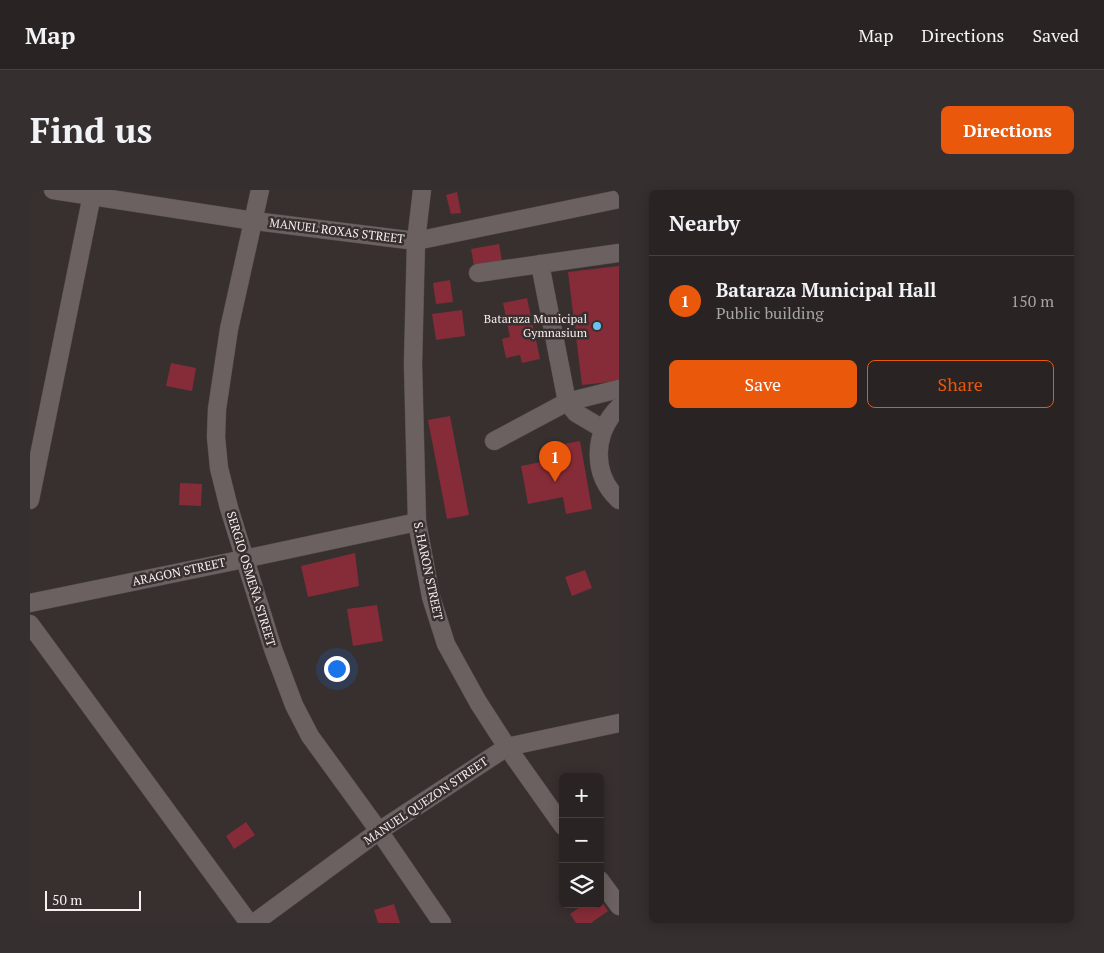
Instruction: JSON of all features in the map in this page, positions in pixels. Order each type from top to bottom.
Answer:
[{"type":"street","name":"MANUEL ROXAS STREET","points":[[53,190],[92,193],[254,221],[416,241],[619,199]]},
{"type":"street","name":"SERGIO OSMEÑA STREET","points":[[260,190],[229,329],[217,409],[216,437],[219,468],[228,508],[273,649],[294,705],[310,736],[379,831],[442,923]]},
{"type":"street","name":"S. HARON STREET","points":[[422,190],[416,241],[413,364],[416,522],[431,597],[446,644],[478,702],[559,820]]},
{"type":"street","points":[[30,500],[92,193]]},
{"type":"street","points":[[478,273],[619,253]]},
{"type":"street","points":[[540,264],[567,402],[576,413],[603,429]]},
{"type":"street","points":[[494,441],[567,402],[619,389]]},
{"type":"street","points":[[619,407],[603,429],[598,447],[600,470],[610,490],[619,500]]},
{"type":"street","name":"ARAGON STREET","points":[[30,603],[416,522]]},
{"type":"street","points":[[30,624],[249,923]]},
{"type":"street","name":"MANUEL QUEZON STREET","points":[[254,923],[379,831],[507,747],[619,723]]},
{"type":"street","points":[[604,885],[619,906]]},
{"type":"building","points":[[457,192],[461,213],[451,214],[446,195]]},
{"type":"building","points":[[499,244],[502,261],[474,266],[471,249]]},
{"type":"building","name":"Bataraza Municipal Gymnasium","points":[[619,266],[619,381],[582,385],[568,272]]},
{"type":"building","points":[[450,280],[453,302],[436,304],[433,283]]},
{"type":"building","points":[[527,298],[540,359],[522,363],[520,355],[506,358],[502,339],[510,337],[503,303]]},
{"type":"building","points":[[462,310],[465,336],[436,340],[432,314]]},
{"type":"building","points":[[171,363],[196,368],[192,391],[166,386]]},
{"type":"building","points":[[450,416],[469,515],[447,519],[428,420]]},
{"type":"building","points":[[580,441],[592,509],[566,514],[563,497],[528,504],[521,466],[556,459],[553,446]]},
{"type":"building","points":[[180,483],[202,484],[201,506],[179,505]]},
{"type":"building","points":[[355,553],[359,586],[308,597],[301,566]]},
{"type":"building","points":[[585,570],[592,588],[572,596],[565,577]]},
{"type":"building","points":[[377,605],[383,641],[353,646],[347,609]]},
{"type":"building","points":[[246,822],[255,835],[234,849],[226,836]]},
{"type":"building","points":[[394,904],[400,923],[378,923],[374,910]]},
{"type":"building","points":[[604,905],[608,911],[591,923],[576,923],[570,914],[578,908],[604,908]]},
{"type":"place","name":"Bataraza Municipal Gymnasium","points":[[597,326]]},
{"type":"place","name":"Bataraza Municipal Hall","points":[[555,482]]}]
